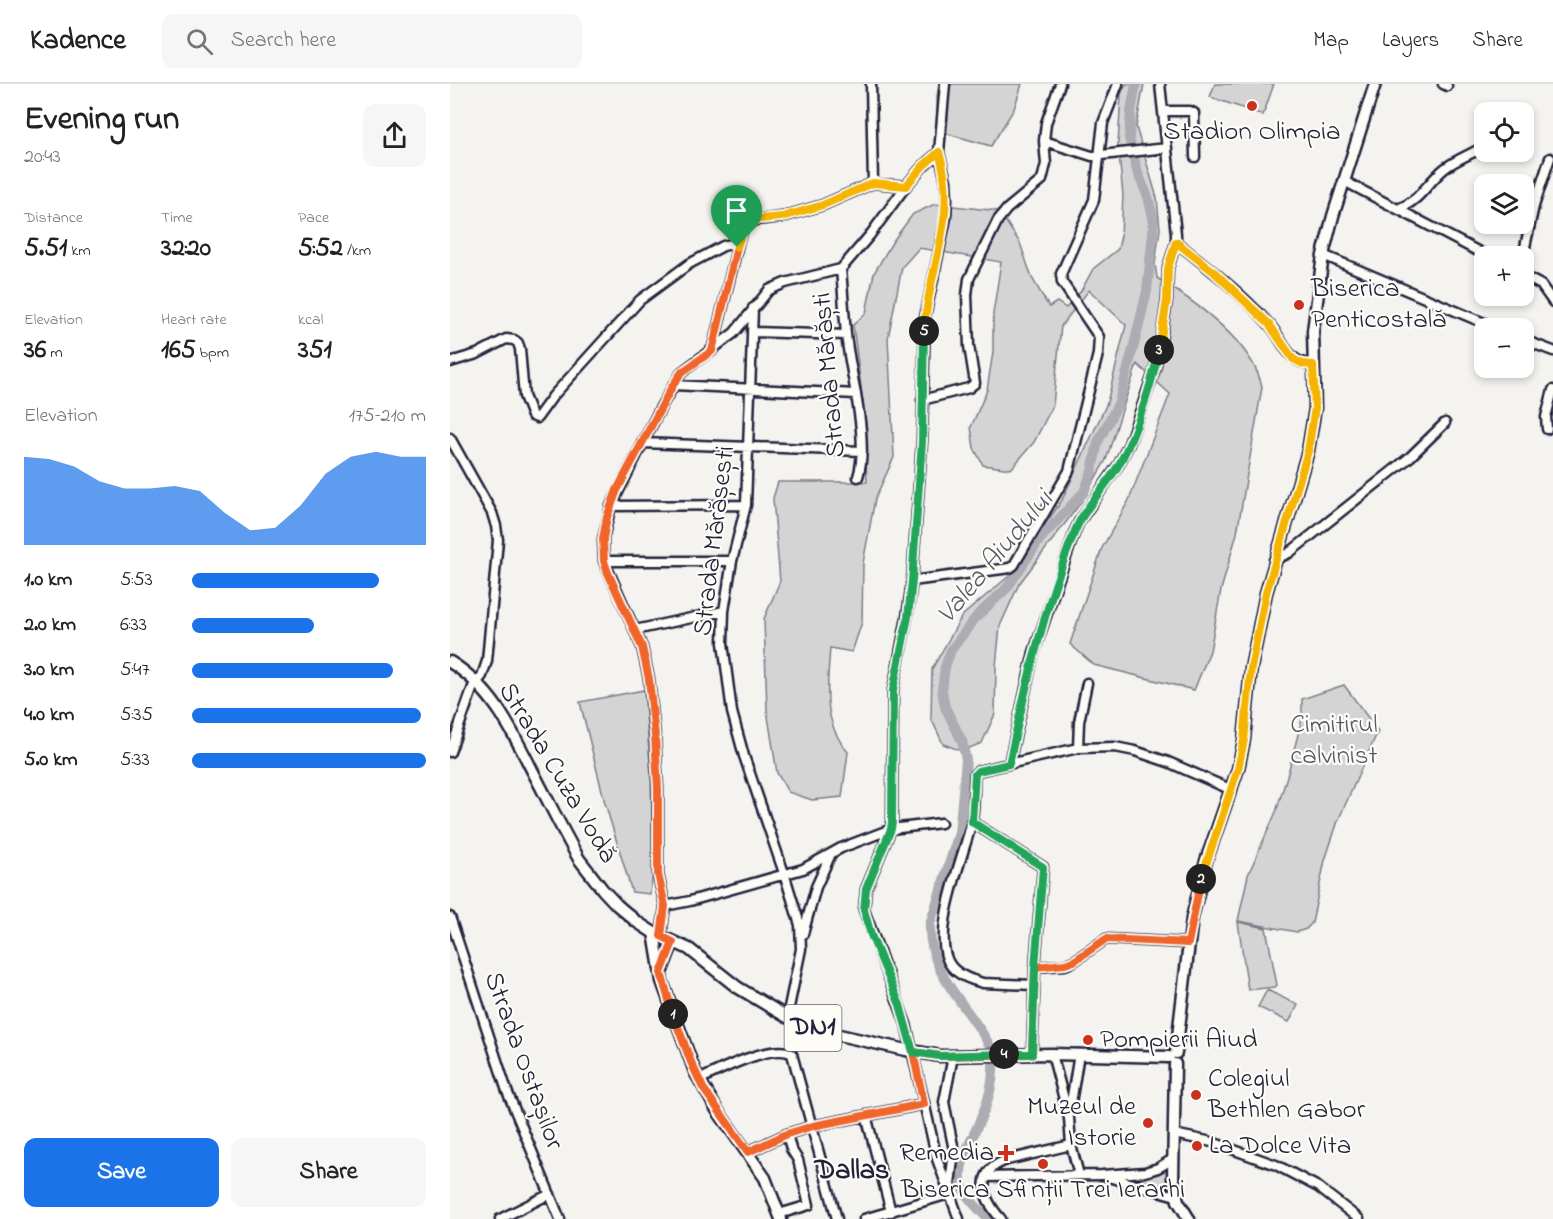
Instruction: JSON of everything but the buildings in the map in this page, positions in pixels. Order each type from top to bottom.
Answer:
[{"type":"main road","points":[[1189,1219],[1176,1196],[1173,1159],[1173,1058],[1188,943],[1206,861],[1232,790],[1244,740],[1248,687],[1255,647],[1274,560],[1297,489],[1313,427],[1315,408],[1313,331],[1323,255],[1375,84]]},
{"type":"main road","name":"Strada Cuza Vodă","points":[[450,662],[463,670],[492,698],[508,723],[567,838],[591,877],[617,905],[658,935],[698,956],[737,987],[787,1017],[831,1034],[913,1052],[953,1056],[1032,1054]]},
{"type":"main road","points":[[658,935],[661,973],[673,1014],[699,1080],[717,1110],[765,1178],[780,1216]]},
{"type":"main road","points":[[661,973],[673,942]]},
{"type":"main road","name":"DN1","points":[[1032,1054],[1173,1058]]},
{"type":"street","points":[[871,84],[873,183]]},
{"type":"street","points":[[945,84],[939,152],[946,181],[946,218],[925,317],[919,490],[912,581],[908,617],[893,690],[891,829],[866,889],[864,910],[871,935],[900,1005],[937,1159],[959,1219]]},
{"type":"street","points":[[922,400],[969,388],[975,382],[969,346],[967,294],[969,279],[998,220],[1007,209],[1042,180],[1046,164],[1044,141],[1046,123],[1060,84]]},
{"type":"street","points":[[912,581],[1010,568],[1069,471],[1098,354],[1100,337],[1061,278],[1094,200],[1103,123],[1118,84]]},
{"type":"street","points":[[1009,764],[1034,652],[1071,543],[1079,522],[1103,490],[1124,454],[1155,369],[1167,300],[1168,268],[1176,242],[1160,84]]},
{"type":"street","points":[[1163,111],[1194,113],[1195,157]]},
{"type":"street","points":[[1044,141],[1088,155],[1167,148]]},
{"type":"street","points":[[658,935],[665,906],[658,874],[658,789],[655,736],[647,664],[635,630],[604,561],[603,539],[611,506],[642,442],[682,372],[734,333],[765,294],[774,287],[841,269],[870,235],[906,186],[939,152]]},
{"type":"street","points":[[1398,210],[1418,198],[1436,177],[1455,161],[1474,152]]},
{"type":"street","points":[[1525,246],[1534,206],[1550,159]]},
{"type":"street","points":[[1344,181],[1474,249]]},
{"type":"street","points":[[712,351],[737,247],[748,220],[782,217],[823,205],[873,183],[906,186]]},
{"type":"street","points":[[1176,242],[1213,271],[1269,324],[1293,359],[1303,364],[1313,365]]},
{"type":"street","points":[[450,362],[477,354],[506,339],[514,340],[520,349],[526,404],[532,416],[537,418],[553,396],[640,300],[689,264],[723,246],[731,244],[737,247]]},
{"type":"street","points":[[1323,255],[1474,319]]},
{"type":"street","name":"Strada Mărăști","points":[[841,269],[846,335],[856,394],[862,451],[858,477]]},
{"type":"street","points":[[1534,281],[1541,285],[1553,302]]},
{"type":"street","name":"Strada Mărășești","points":[[753,308],[746,506],[732,561],[724,611],[723,643],[732,712],[744,756],[784,873],[802,938],[797,974],[787,1017]]},
{"type":"street","points":[[752,332],[846,335]]},
{"type":"street","points":[[1534,344],[1553,351]]},
{"type":"street","points":[[673,385],[856,394]]},
{"type":"street","points":[[1547,429],[1546,417],[1553,390]]},
{"type":"street","points":[[1274,560],[1289,553],[1410,457],[1445,423]]},
{"type":"street","points":[[450,438],[492,513],[496,526],[497,558],[487,661],[482,676],[473,687],[450,752]]},
{"type":"street","points":[[642,442],[862,451]]},
{"type":"street","points":[[611,506],[746,506]]},
{"type":"street","points":[[604,561],[732,561]]},
{"type":"street","points":[[635,630],[724,611]]},
{"type":"street","points":[[1078,748],[1079,722],[1087,683]]},
{"type":"street","points":[[1034,985],[976,981],[958,973],[947,959],[944,948],[945,919],[972,822],[975,774],[978,771],[1078,748],[1115,747],[1135,751],[1232,790]]},
{"type":"street","points":[[972,822],[1043,867],[1035,967],[1032,1054]]},
{"type":"street","points":[[665,906],[690,901],[815,864],[841,849],[891,829],[941,823]]},
{"type":"street","points":[[802,938],[816,886],[830,855]]},
{"type":"street","name":"Strada Ostașilor","points":[[450,917],[507,1092],[560,1219]]},
{"type":"street","points":[[1035,967],[1074,961],[1106,939],[1188,943]]},
{"type":"street","points":[[699,1080],[747,1058],[787,1051],[792,1054],[837,1219]]},
{"type":"street","points":[[1052,1054],[1068,1118],[1078,1175]]},
{"type":"street","points":[[1068,1118],[1079,1054]]},
{"type":"street","points":[[949,1194],[954,1150],[944,1102],[953,1056]]},
{"type":"street","points":[[748,1152],[787,1134],[813,1126],[924,1104]]},
{"type":"street","points":[[866,1116],[891,1212]]},
{"type":"street","points":[[780,1216],[809,1205],[798,1160],[791,1149],[787,1134]]},
{"type":"street","points":[[1174,1134],[1212,1142],[1276,1165],[1318,1187],[1359,1219]]},
{"type":"street","points":[[1001,1219],[991,1208],[986,1197],[984,1186],[991,1169],[999,1162],[1071,1145]]},
{"type":"street","points":[[986,1177],[1102,1175],[1151,1170],[1173,1159]]},
{"type":"street","points":[[1102,1175],[1176,1196]]},
{"type":"street","points":[[500,1219],[550,1194]]},
{"type":"street","points":[[864,1219],[949,1194]]},
{"type":"green space","points":[[939,84],[1022,84],[1014,109],[991,146],[938,131]]},
{"type":"green space","points":[[1126,84],[1144,84],[1136,127],[1157,198],[1160,229],[1155,264],[1157,278],[1188,298],[1235,339],[1256,370],[1262,387],[1237,533],[1221,590],[1210,651],[1194,690],[1094,665],[1070,644],[1102,548],[1129,500],[1170,394],[1137,364],[1106,460],[1082,501],[1019,584],[1000,626],[995,714],[982,743],[962,751],[943,744],[931,718],[932,669],[962,616],[1009,576],[1061,502],[1107,403],[1126,325],[1089,290],[1061,326],[1053,405],[1034,442],[1011,469],[983,465],[974,448],[971,427],[987,390],[993,352],[993,314],[1001,262],[919,248],[902,267],[888,338],[894,457],[875,499],[863,563],[862,622],[852,652],[830,648],[828,703],[830,716],[848,752],[842,797],[812,800],[788,792],[777,773],[767,710],[764,619],[780,581],[773,498],[778,482],[867,482],[863,402],[853,325],[866,313],[874,273],[913,214],[935,204],[999,211],[1020,243],[1032,278],[1049,307],[1057,302],[1066,308],[1081,291],[1093,269],[1118,249],[1123,195],[1118,145],[1121,94]]},
{"type":"green space","name":"Stadion Olimpia","points":[[1215,84],[1274,84],[1263,115],[1210,97]]},
{"type":"green space","name":"Cimitirul calvinist","points":[[1344,685],[1378,731],[1338,821],[1325,860],[1312,923],[1306,929],[1297,932],[1238,921],[1248,875],[1276,812],[1288,773],[1302,719],[1302,699]]},
{"type":"green space","points":[[644,690],[651,775],[653,873],[650,894],[632,892],[605,803],[580,702]]},
{"type":"green space","points":[[1238,922],[1266,928],[1277,985],[1275,987],[1248,990]]},
{"type":"green space","points":[[1267,990],[1298,1005],[1289,1022],[1258,1007]]},
{"type":"green space","points":[[1166,1169],[1169,1187],[1167,1190],[1120,1179],[1120,1175],[1156,1174]]},
{"type":"waterway","name":"Valea Aiudului","points":[[988,1219],[966,1194],[962,1185],[961,1168],[989,1093],[993,1076],[992,1050],[943,976],[931,943],[930,924],[959,833],[966,760],[962,741],[945,707],[942,690],[945,667],[951,650],[977,616],[1007,588],[1041,538],[1084,492],[1092,471],[1098,442],[1119,402],[1147,291],[1153,233],[1153,217],[1148,197],[1137,171],[1129,138],[1136,84]]},
{"type":"place","name":"Stadion Olimpia","points":[[1252,106]]},
{"type":"place","name":"Biserica Penticostală","points":[[1299,305]]},
{"type":"place","name":"Pompierii Aiud","points":[[1088,1040]]},
{"type":"place","name":"Colegiul Bethlen Gabor","points":[[1196,1095]]},
{"type":"place","name":"Muzeul de Istorie","points":[[1148,1123]]},
{"type":"place","name":"La Dolce Vita","points":[[1197,1146]]},
{"type":"place","name":"Remedia","points":[[1006,1153]]},
{"type":"place","name":"Biserica Sfinții Trei Ierarhi","points":[[1043,1164]]},
{"type":"district","name":"Dallas","points":[[852,1171]]},
{"type":"route","points":[[737,247],[712,351],[682,372],[673,385],[617,490],[607,517],[603,539],[604,561],[608,573],[635,630],[647,664],[658,789],[658,874],[665,906],[661,936],[673,942],[661,973],[662,981],[691,1062],[703,1088],[748,1152],[787,1134],[813,1126],[924,1104],[913,1052],[940,1056],[975,1055],[1032,1054],[1035,967],[1074,961],[1106,939],[1188,943],[1206,861],[1238,769],[1244,740],[1251,668],[1266,593],[1308,451],[1313,427],[1315,390],[1313,365],[1303,364],[1293,359],[1269,324],[1213,271],[1176,242],[1168,268],[1167,300],[1155,369],[1129,444],[1103,490],[1079,522],[1071,543],[1034,652],[1009,764],[978,771],[975,774],[972,822],[1043,867],[1035,967],[1034,985],[1032,1054],[940,1056],[929,1054],[913,1052],[894,988],[865,918],[864,900],[866,889],[892,822],[893,690],[908,617],[912,581],[922,442],[925,317],[946,218],[946,181],[939,152],[906,186],[873,183],[823,205],[782,217],[748,220],[737,247]]}]
